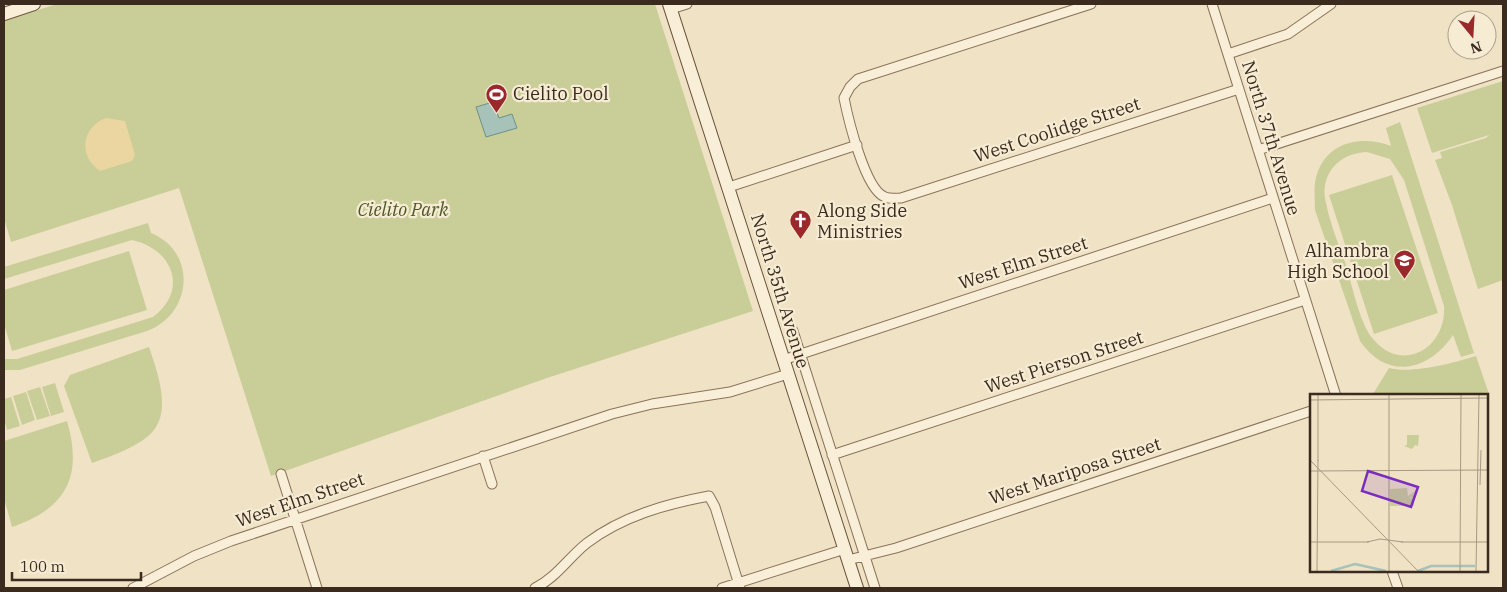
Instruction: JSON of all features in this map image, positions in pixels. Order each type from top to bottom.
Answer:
[{"type":"main road","points":[[4,14],[34,4]]},
{"type":"main road","name":"North 35th Avenue","points":[[670,6],[857,588]]},
{"type":"street","points":[[670,6],[687,4]]},
{"type":"street","points":[[729,187],[857,145],[844,98],[850,87],[858,79],[1091,4]]},
{"type":"street","name":"North 37th Avenue","points":[[1212,4],[1335,394]]},
{"type":"street","points":[[1228,54],[1288,34],[1331,4]]},
{"type":"street","points":[[1258,150],[1503,71]]},
{"type":"street","name":"West Coolidge Street","points":[[857,145],[874,188],[885,197],[901,198],[1239,88]]},
{"type":"street","name":"West Elm Street","points":[[783,360],[1273,198]]},
{"type":"street","name":"West Pierson Street","points":[[832,455],[1305,300]]},
{"type":"street","name":"North 35th Avenue","points":[[793,332],[876,588]]},
{"type":"street","name":"West Elm Street","points":[[132,588],[194,556],[231,541],[483,456],[632,408],[730,392],[788,374]]},
{"type":"street","name":"West Mariposa Street","points":[[722,588],[739,586],[847,555],[865,555],[896,548],[1310,412]]},
{"type":"street","points":[[483,456],[492,484]]},
{"type":"street","points":[[281,474],[317,588]]},
{"type":"street","points":[[535,588],[552,577],[587,543],[610,529],[635,516],[666,505],[709,496],[715,507],[739,586]]},
{"type":"street","points":[[1392,572],[1398,588]]},
{"type":"green space","name":"Cielito Park","points":[[57,4],[655,4],[753,311],[547,378],[271,476],[179,188],[11,242],[4,218],[4,21]]},
{"type":"green space","points":[[1503,81],[1503,280],[1478,289],[1452,205],[1435,160],[1442,158],[1440,152],[1486,138],[1489,135],[1432,153],[1417,108]]},
{"type":"green space","points":[[1400,122],[1474,353],[1461,357],[1453,335],[1432,357],[1408,367],[1395,366],[1383,362],[1371,354],[1360,341],[1315,210],[1315,183],[1322,163],[1329,154],[1347,143],[1369,141],[1391,146],[1386,128]],"holes":[[[1367,152],[1390,159],[1404,180],[1444,306],[1443,321],[1431,344],[1421,351],[1410,355],[1398,355],[1385,350],[1374,340],[1364,324],[1334,233],[1325,197],[1325,186],[1329,174],[1337,164],[1347,157]]]},
{"type":"green space","points":[[1392,175],[1438,313],[1374,334],[1329,195]]},
{"type":"green space","points":[[148,223],[151,233],[166,242],[177,254],[182,268],[183,283],[180,298],[173,312],[162,323],[147,331],[20,370],[4,370],[4,359],[17,359],[153,317],[164,306],[171,295],[173,283],[166,261],[158,252],[132,240],[4,279],[4,267]]},
{"type":"green space","points":[[129,251],[147,310],[12,351],[4,324],[4,290]]},
{"type":"green space","points":[[149,347],[161,389],[162,411],[159,421],[154,430],[142,441],[92,463],[64,386],[70,375]]},
{"type":"green space","points":[[1476,356],[1489,394],[1373,394],[1389,368],[1409,370]]},
{"type":"green space","points":[[55,383],[64,412],[51,416],[42,387]]},
{"type":"green space","points":[[40,387],[50,416],[37,420],[27,391]]},
{"type":"green space","points":[[26,392],[35,420],[22,425],[13,396]]},
{"type":"green space","points":[[11,397],[20,426],[7,430],[4,419],[4,399]]},
{"type":"green space","points":[[67,421],[73,458],[71,474],[66,487],[58,500],[46,510],[12,527],[4,498],[4,441]]},
{"type":"sand","points":[[106,118],[125,121],[135,155],[132,161],[100,171],[88,158],[85,143],[91,129]]},
{"type":"water","points":[[493,102],[499,118],[512,114],[517,128],[486,137],[476,107]]},
{"type":"place","name":"Cielito Pool","points":[[497,113]]},
{"type":"place","name":"Along Side Ministries","points":[[801,240]]},
{"type":"place","name":"Alhambra High School","points":[[1405,280]]}]
